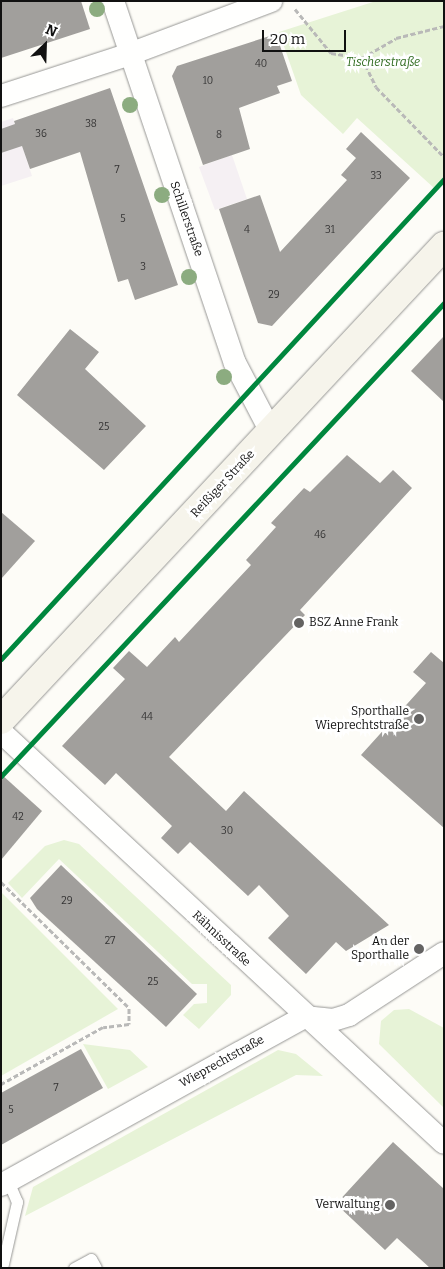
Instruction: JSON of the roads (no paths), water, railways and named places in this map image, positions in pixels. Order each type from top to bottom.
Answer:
[{"type":"street","name":"Schillerstraße","points":[[112,1],[235,363],[271,432]]},
{"type":"street","points":[[1,96],[130,54],[271,1]]},
{"type":"street","name":"Reißiger Straße","points":[[1,720],[444,246]]},
{"type":"street","name":"Rähnisstraße","points":[[1,732],[304,1017],[444,1143]]},
{"type":"street","points":[[304,1017],[333,1020],[349,1015],[444,953]]},
{"type":"street","name":"Wieprechtstraße","points":[[5,1183],[304,1017]]},
{"type":"lane","points":[[2,1268],[17,1202],[5,1183]]},
{"type":"lane","points":[[74,1268],[91,1259],[96,1268]]},
{"type":"place","name":"BSZ Anne Frank","points":[[299,623]]},
{"type":"place","name":"Sporthalle Wieprechtstraße","points":[[419,719]]},
{"type":"place","name":"An der Sporthalle","points":[[419,949]]},
{"type":"place","name":"Verwaltung","points":[[390,1205]]},
{"type":"park label","name":"Tischerstraße","points":[[383,63]]}]
